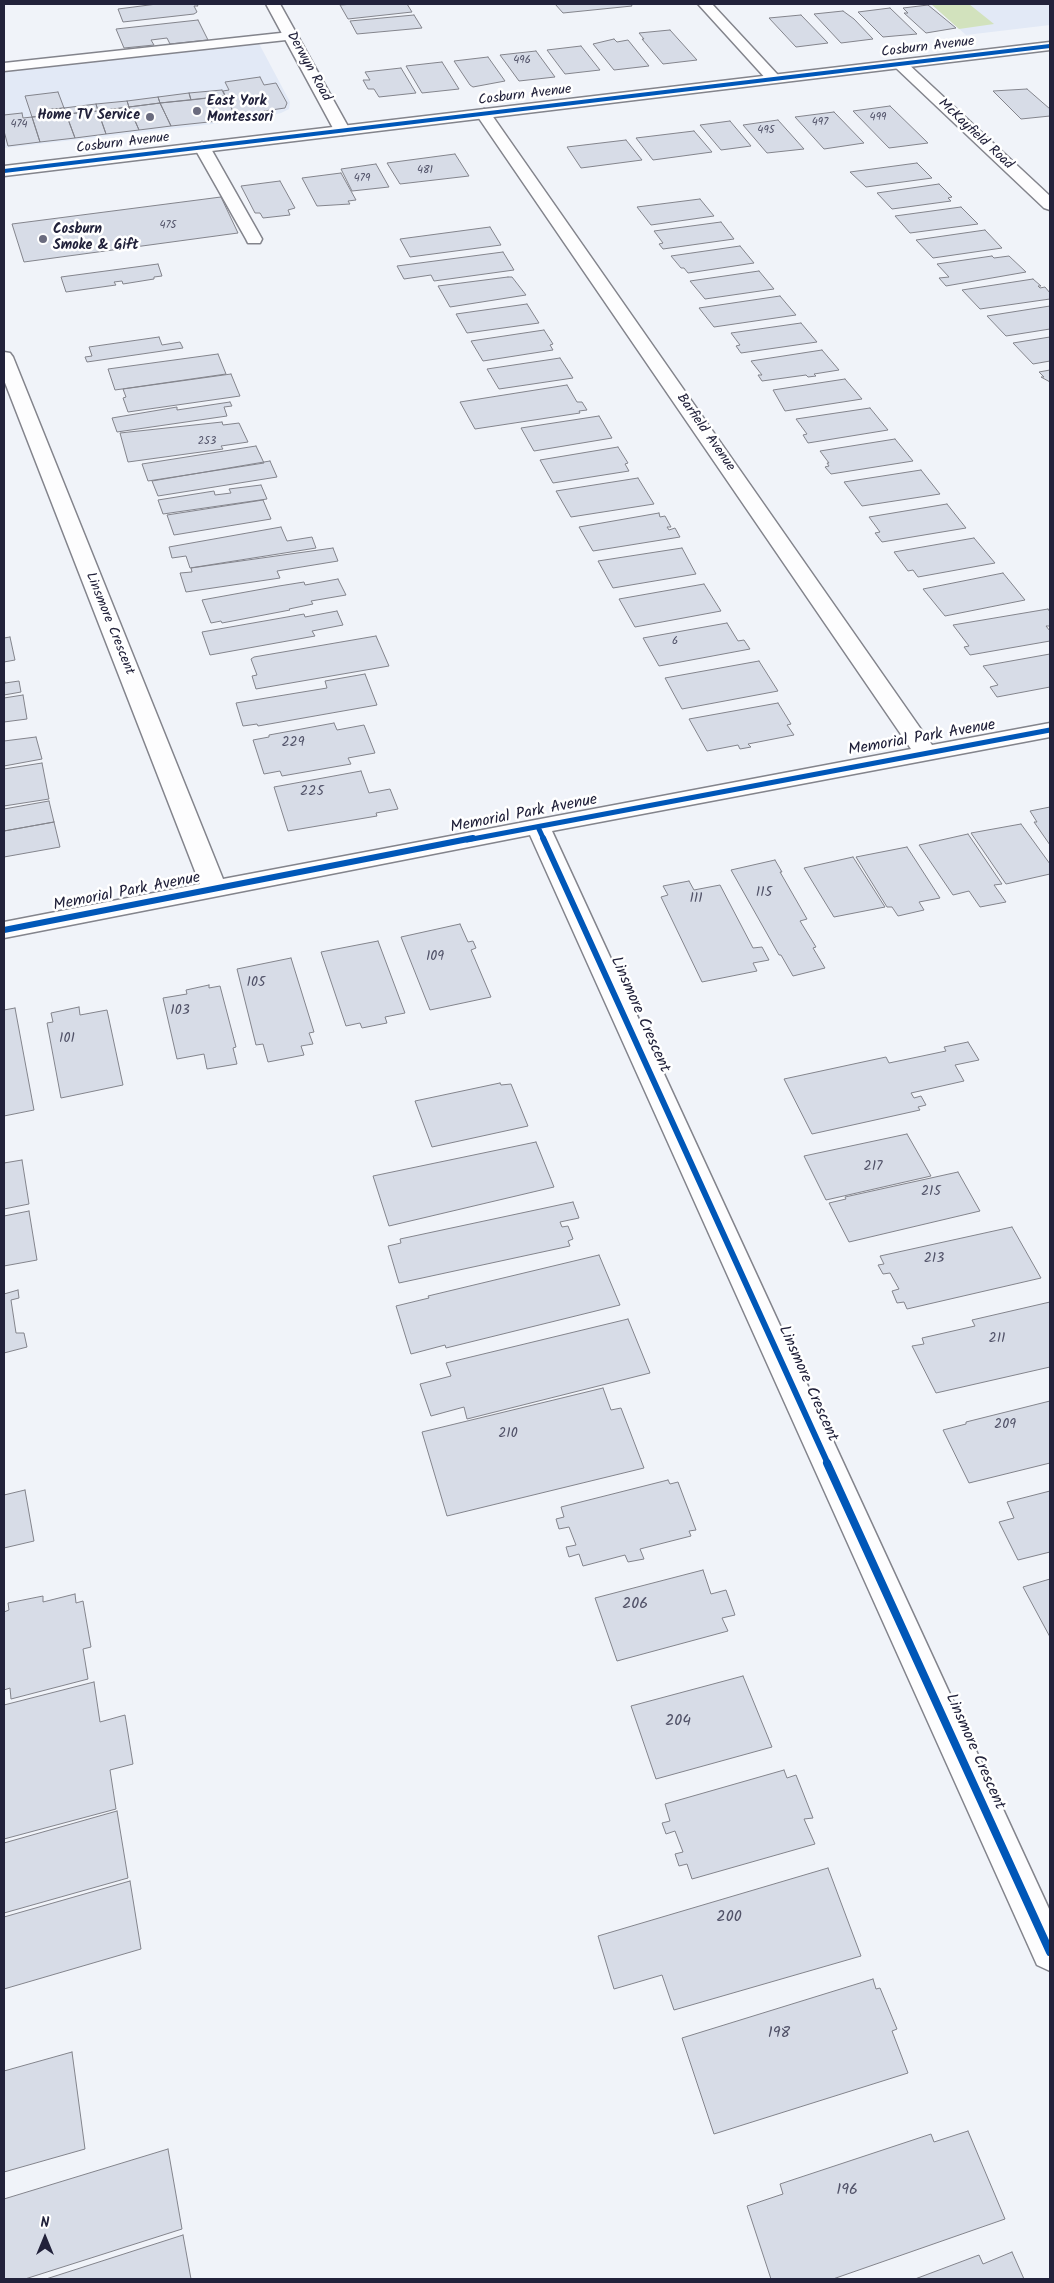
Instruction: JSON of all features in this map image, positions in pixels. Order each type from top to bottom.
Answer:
[{"type":"street","name":"Derwyn Road","points":[[273,4],[342,130]]},
{"type":"street","points":[[706,4],[773,78]]},
{"type":"street","points":[[4,67],[290,36]]},
{"type":"street","name":"Cosburn Avenue","points":[[4,171],[1050,46]]},
{"type":"street","name":"McKayfield Road","points":[[900,64],[1050,205]]},
{"type":"street","name":"Barfield Avenue","points":[[484,114],[926,752]]},
{"type":"street","points":[[202,147],[254,239]]},
{"type":"street","name":"Linsmore Crescent","points":[[4,357],[215,890]]},
{"type":"street","name":"Memorial Park Avenue","points":[[4,930],[926,752],[1050,730]]},
{"type":"street","name":"Linsmore Crescent","points":[[538,827],[1050,1952]]},
{"type":"shaded area","points":[[931,4],[1050,4],[1050,25],[966,35]]},
{"type":"shaded area","points":[[255,36],[290,102],[289,109],[281,113],[256,119],[4,148],[4,63]]},
{"type":"green space","points":[[931,4],[969,4],[994,24],[959,29]]},
{"type":"building","points":[[157,4],[197,4],[198,6],[194,6],[197,12],[194,14],[123,22],[118,9]]},
{"type":"building","points":[[407,4],[412,12],[348,19],[340,5]]},
{"type":"building","points":[[555,4],[631,4],[632,6],[563,13]]},
{"type":"building","points":[[928,5],[956,28],[926,33],[904,13],[908,13],[903,8]]},
{"type":"building","points":[[890,8],[917,34],[883,37],[858,12]]},
{"type":"building","points":[[843,11],[854,19],[873,39],[841,43],[814,14]]},
{"type":"building","points":[[414,15],[422,28],[357,34],[350,21]]},
{"type":"building","points":[[801,15],[828,43],[796,47],[769,18]]},
{"type":"building","points":[[198,20],[208,40],[170,44],[167,38],[151,40],[154,45],[124,48],[116,29]]},
{"type":"building","points":[[670,30],[697,60],[663,64],[639,33]]},
{"type":"building","points":[[614,39],[617,42],[628,40],[649,66],[614,70],[593,44]]},
{"type":"building","points":[[581,46],[600,70],[565,74],[547,50]]},
{"type":"building","points":[[536,51],[555,77],[519,81],[500,55]]},
{"type":"building","points":[[488,57],[505,81],[473,87],[454,61]]},
{"type":"building","points":[[442,62],[459,89],[422,93],[406,66]]},
{"type":"building","points":[[401,68],[416,93],[379,97],[374,89],[368,89],[363,80],[370,80],[365,72]]},
{"type":"building","points":[[260,77],[264,85],[276,83],[287,103],[285,108],[264,111],[267,115],[237,119],[223,91],[229,90],[225,82]]},
{"type":"building","points":[[1027,89],[1050,109],[1050,116],[1021,119],[993,91]]},
{"type":"building","points":[[222,90],[225,96],[191,100],[189,93]]},
{"type":"building","points":[[58,92],[64,108],[43,110],[45,116],[32,117],[25,96]]},
{"type":"building","points":[[189,93],[191,100],[160,103],[158,97]]},
{"type":"building","name":"East York Montessori","points":[[225,96],[237,119],[171,126],[160,103]]},
{"type":"building","points":[[158,97],[160,103],[129,107],[127,101]]},
{"type":"building","points":[[127,101],[129,107],[98,111],[96,104]]},
{"type":"building","name":"Home TV Service","points":[[160,103],[171,126],[139,130],[129,107]]},
{"type":"building","points":[[96,104],[98,111],[66,114],[64,108]]},
{"type":"building","points":[[890,106],[928,143],[889,148],[853,111]]},
{"type":"building","points":[[129,107],[139,130],[106,134],[98,111]]},
{"type":"building","points":[[64,108],[75,138],[40,142],[32,117],[45,116],[43,110]]},
{"type":"building","points":[[98,111],[106,134],[75,138],[66,114]]},
{"type":"building","points":[[834,112],[864,143],[824,149],[795,117]]},
{"type":"building","points":[[22,113],[23,118],[32,117],[40,142],[8,146],[4,131],[4,115]]},
{"type":"building","points":[[778,120],[804,149],[767,153],[743,125]]},
{"type":"building","points":[[730,121],[751,146],[721,150],[700,125]]},
{"type":"building","points":[[694,131],[712,152],[653,160],[636,138]]},
{"type":"building","points":[[626,140],[642,160],[581,168],[567,147]]},
{"type":"building","points":[[455,154],[469,176],[400,184],[387,163]]},
{"type":"building","points":[[917,163],[932,178],[866,187],[850,172]]},
{"type":"building","points":[[376,164],[389,187],[352,191],[341,169]]},
{"type":"building","points":[[341,173],[356,200],[348,201],[350,204],[317,206],[302,178]]},
{"type":"building","points":[[280,181],[295,208],[288,210],[290,215],[263,218],[260,213],[255,213],[241,186]]},
{"type":"building","points":[[939,184],[952,197],[948,198],[951,201],[892,209],[877,193]]},
{"type":"building","points":[[221,197],[238,233],[24,262],[12,224]]},
{"type":"building","points":[[700,199],[714,216],[651,225],[637,207]]},
{"type":"building","points":[[961,207],[978,224],[910,233],[895,216]]},
{"type":"building","points":[[721,222],[734,239],[663,249],[659,244],[663,243],[654,231]]},
{"type":"building","points":[[490,227],[501,245],[410,257],[400,239]]},
{"type":"building","points":[[985,230],[1002,248],[933,258],[916,240]]},
{"type":"building","points":[[740,246],[754,263],[688,273],[671,256]]},
{"type":"building","points":[[503,252],[514,270],[434,281],[431,275],[404,279],[397,266]]},
{"type":"building","points":[[992,256],[994,258],[1009,256],[1026,272],[946,286],[939,278],[949,277],[937,264]]},
{"type":"building","points":[[158,264],[162,276],[154,277],[154,279],[123,284],[122,281],[114,282],[116,285],[66,292],[61,277]]},
{"type":"building","points":[[759,271],[774,289],[705,299],[690,281]]},
{"type":"building","points":[[512,277],[526,295],[450,307],[438,286]]},
{"type":"building","points":[[1033,279],[1041,286],[1038,286],[1040,288],[1045,287],[1050,293],[1050,299],[980,309],[962,290]]},
{"type":"building","points":[[780,296],[796,315],[714,327],[699,308]]},
{"type":"building","points":[[527,304],[539,323],[467,333],[456,314]]},
{"type":"building","points":[[1050,306],[1050,329],[1006,336],[987,316]]},
{"type":"building","points":[[801,323],[817,342],[741,353],[736,346],[740,345],[731,333]]},
{"type":"building","points":[[544,330],[553,344],[550,345],[553,350],[483,361],[471,341]]},
{"type":"building","points":[[159,337],[162,345],[180,342],[183,348],[87,362],[85,357],[92,356],[89,347]]},
{"type":"building","points":[[1050,337],[1050,361],[1033,364],[1013,343]]},
{"type":"building","points":[[822,350],[839,370],[814,374],[816,376],[808,377],[806,375],[762,381],[758,375],[762,375],[751,361]]},
{"type":"building","points":[[218,354],[226,374],[115,390],[108,369]]},
{"type":"building","points":[[560,358],[573,378],[499,389],[487,369]]},
{"type":"building","points":[[1050,370],[1050,382],[1041,377],[1044,377],[1039,372]]},
{"type":"building","points":[[231,374],[240,396],[128,412],[123,398],[126,397],[123,389]]},
{"type":"building","points":[[845,379],[862,399],[785,411],[773,390]]},
{"type":"building","points":[[567,385],[577,402],[582,402],[587,410],[579,411],[580,413],[475,429],[460,402]]},
{"type":"building","points":[[230,402],[232,406],[224,407],[227,416],[117,432],[112,418],[177,407],[177,410]]},
{"type":"building","points":[[870,408],[888,430],[808,443],[803,435],[807,434],[796,419]]},
{"type":"building","points":[[599,416],[612,438],[534,451],[521,428]]},
{"type":"building","points":[[222,422],[223,425],[239,423],[248,442],[221,446],[223,449],[128,462],[120,433]]},
{"type":"building","points":[[895,439],[913,461],[831,474],[825,467],[829,466],[827,463],[829,463],[820,451]]},
{"type":"building","points":[[256,446],[264,463],[148,481],[142,464]]},
{"type":"building","points":[[618,447],[628,463],[625,464],[629,471],[553,483],[540,460]]},
{"type":"building","points":[[270,461],[277,477],[158,496],[152,481]]},
{"type":"building","points":[[921,470],[940,494],[862,506],[844,482]]},
{"type":"building","points":[[638,478],[654,504],[571,517],[556,491]]},
{"type":"building","points":[[261,485],[267,499],[163,514],[158,500],[214,491],[215,495],[231,493],[229,489]]},
{"type":"building","points":[[263,500],[271,519],[174,535],[167,515]]},
{"type":"building","points":[[947,504],[966,528],[882,542],[875,533],[880,532],[869,517]]},
{"type":"building","points":[[659,513],[660,517],[665,516],[671,527],[667,527],[669,530],[675,528],[680,537],[593,551],[579,527]]},
{"type":"building","points":[[281,527],[287,541],[312,537],[316,548],[190,568],[186,556],[172,558],[169,547]]},
{"type":"building","points":[[974,538],[995,563],[918,577],[913,570],[908,571],[894,552]]},
{"type":"building","points":[[333,548],[338,561],[277,571],[280,578],[186,592],[180,573],[192,572],[191,568]]},
{"type":"building","points":[[682,548],[696,574],[613,588],[598,561]]},
{"type":"building","points":[[1003,573],[1025,600],[945,616],[923,589]]},
{"type":"building","points":[[338,579],[346,595],[311,601],[313,604],[290,610],[222,623],[221,621],[211,623],[202,600],[304,582],[305,585]]},
{"type":"building","points":[[704,584],[721,611],[635,627],[619,599]]},
{"type":"building","points":[[1048,609],[1050,612],[1050,626],[1046,626],[1050,631],[1050,641],[970,655],[964,647],[969,646],[953,625]]},
{"type":"building","points":[[337,611],[343,625],[312,631],[315,636],[210,655],[202,632],[304,614],[305,617]]},
{"type":"building","points":[[727,623],[738,641],[744,640],[750,649],[659,666],[643,638]]},
{"type":"building","points":[[376,636],[389,666],[256,689],[252,676],[257,675],[251,659],[254,657]]},
{"type":"building","points":[[10,637],[15,660],[4,662],[4,638]]},
{"type":"building","points":[[1050,654],[1050,687],[997,697],[990,687],[998,685],[983,666]]},
{"type":"building","points":[[759,661],[778,691],[682,709],[665,678]]},
{"type":"building","points":[[365,674],[377,705],[258,726],[257,724],[243,726],[236,703],[327,688],[325,681]]},
{"type":"building","points":[[4,678],[5,683],[19,681],[21,692],[4,695]]},
{"type":"building","points":[[23,695],[27,719],[4,722],[4,698]]},
{"type":"building","points":[[778,703],[791,724],[787,725],[794,735],[748,744],[751,747],[740,749],[738,745],[707,751],[689,719]]},
{"type":"building","points":[[334,723],[337,730],[364,725],[375,753],[348,758],[351,764],[282,776],[280,771],[264,774],[253,740],[269,737],[269,735]]},
{"type":"building","points":[[36,737],[42,759],[4,766],[4,741]]},
{"type":"building","points":[[42,763],[49,799],[4,806],[4,769]]},
{"type":"building","points":[[361,771],[369,793],[390,789],[398,809],[376,813],[377,816],[288,831],[274,787]]},
{"type":"building","points":[[49,801],[54,822],[4,831],[4,809]]},
{"type":"building","points":[[1050,807],[1050,845],[1034,822],[1037,822],[1030,811]]},
{"type":"building","points":[[54,822],[60,847],[4,857],[4,831]]},
{"type":"building","points":[[1021,824],[1050,864],[1050,874],[1006,884],[971,833]]},
{"type":"building","points":[[968,834],[1002,884],[994,885],[1006,902],[980,907],[969,891],[953,895],[919,845]]},
{"type":"building","points":[[907,847],[940,898],[919,902],[924,910],[898,916],[892,907],[887,907],[856,857]]},
{"type":"building","points":[[853,857],[885,907],[834,917],[804,868]]},
{"type":"building","points":[[775,860],[807,919],[800,921],[816,947],[813,948],[825,968],[793,976],[731,870]]},
{"type":"building","points":[[689,881],[694,890],[720,885],[753,948],[762,947],[769,960],[753,963],[757,971],[702,982],[661,897],[668,895],[663,886]]},
{"type":"building","points":[[460,924],[468,942],[473,941],[476,948],[471,950],[491,997],[430,1010],[401,937]]},
{"type":"building","points":[[378,941],[405,1013],[385,1017],[387,1023],[362,1028],[360,1023],[346,1026],[321,952]]},
{"type":"building","points":[[291,958],[314,1032],[309,1033],[313,1044],[301,1046],[304,1055],[268,1062],[263,1044],[256,1045],[237,969]]},
{"type":"building","points":[[209,985],[209,988],[220,986],[236,1047],[233,1048],[237,1064],[207,1069],[204,1054],[177,1059],[163,998],[187,994],[186,990]]},
{"type":"building","points":[[79,1007],[80,1015],[107,1010],[123,1085],[61,1098],[47,1023],[53,1022],[51,1013]]},
{"type":"building","points":[[15,1008],[34,1110],[4,1116],[4,1010]]},
{"type":"building","points":[[968,1042],[979,1060],[955,1065],[964,1081],[911,1093],[914,1098],[921,1096],[926,1105],[918,1107],[920,1110],[812,1134],[784,1079],[886,1057],[889,1063],[946,1051],[944,1047]]},
{"type":"building","points":[[500,1083],[501,1085],[511,1084],[528,1126],[432,1147],[415,1101]]},
{"type":"building","points":[[907,1134],[931,1176],[826,1200],[804,1156]]},
{"type":"building","points":[[536,1142],[554,1187],[389,1226],[373,1176]]},
{"type":"building","points":[[22,1160],[29,1204],[4,1209],[4,1163]]},
{"type":"building","points":[[958,1172],[980,1211],[849,1242],[829,1203],[846,1199],[845,1197]]},
{"type":"building","points":[[573,1202],[579,1218],[560,1222],[562,1227],[568,1226],[573,1239],[568,1241],[570,1246],[399,1283],[388,1246],[401,1243],[400,1239]]},
{"type":"building","points":[[29,1211],[37,1260],[4,1266],[4,1216]]},
{"type":"building","points":[[1012,1227],[1041,1278],[907,1309],[904,1302],[897,1303],[892,1291],[899,1289],[890,1273],[883,1274],[878,1265],[884,1264],[880,1256]]},
{"type":"building","points":[[599,1255],[620,1305],[446,1348],[445,1345],[411,1354],[396,1306],[429,1298],[428,1296]]},
{"type":"building","points":[[18,1290],[19,1298],[11,1300],[16,1333],[24,1333],[27,1347],[4,1353],[4,1294]]},
{"type":"building","points":[[1050,1302],[1050,1367],[936,1393],[912,1346],[924,1344],[922,1338],[975,1326],[972,1320]]},
{"type":"building","points":[[628,1319],[650,1373],[467,1419],[464,1407],[431,1416],[420,1384],[451,1376],[446,1363]]},
{"type":"building","points":[[603,1388],[611,1410],[621,1408],[644,1468],[447,1516],[422,1432]]},
{"type":"building","points":[[1050,1401],[1050,1463],[969,1483],[943,1430],[966,1424],[966,1422]]},
{"type":"building","points":[[668,1480],[670,1484],[678,1482],[696,1530],[689,1531],[691,1536],[640,1549],[644,1559],[628,1562],[625,1555],[583,1566],[579,1554],[569,1557],[566,1547],[576,1545],[569,1527],[559,1529],[556,1519],[564,1517],[561,1507]]},
{"type":"building","points":[[25,1490],[34,1541],[4,1548],[4,1495]]},
{"type":"building","points":[[1050,1491],[1050,1552],[1018,1560],[999,1522],[1014,1518],[1007,1502]]},
{"type":"building","points":[[703,1570],[711,1594],[726,1590],[735,1615],[722,1618],[728,1631],[617,1661],[595,1598]]},
{"type":"building","points":[[1050,1579],[1050,1637],[1023,1587]]},
{"type":"building","points":[[75,1594],[76,1603],[83,1601],[91,1647],[83,1649],[88,1679],[11,1699],[10,1688],[4,1690],[4,1612],[9,1610],[8,1603],[43,1596],[43,1602]]},
{"type":"building","points":[[743,1676],[772,1747],[656,1779],[631,1706]]},
{"type":"building","points":[[94,1682],[100,1722],[125,1715],[133,1764],[110,1770],[116,1809],[4,1839],[4,1705]]},
{"type":"building","points":[[784,1770],[787,1778],[796,1775],[813,1818],[804,1819],[815,1844],[692,1879],[687,1864],[679,1866],[675,1854],[683,1852],[675,1831],[666,1834],[662,1823],[670,1821],[665,1804]]},
{"type":"building","points":[[117,1811],[128,1878],[4,1913],[4,1843]]},
{"type":"building","points":[[828,1868],[861,1956],[674,2010],[662,1975],[614,1989],[598,1936]]},
{"type":"building","points":[[130,1881],[141,1949],[4,1989],[4,1917]]},
{"type":"building","points":[[873,1979],[876,1989],[880,1988],[897,2029],[892,2031],[908,2073],[714,2134],[682,2038]]},
{"type":"building","points":[[72,2052],[85,2149],[4,2172],[4,2071]]},
{"type":"building","points":[[968,2131],[1005,2219],[833,2279],[771,2279],[747,2206],[783,2194],[780,2184],[931,2134],[934,2142]]},
{"type":"building","points":[[168,2149],[182,2229],[25,2279],[4,2279],[4,2199]]},
{"type":"building","points":[[183,2235],[191,2279],[46,2279]]},
{"type":"building","points":[[1012,2252],[1024,2279],[915,2279],[979,2255],[983,2264]]},
{"type":"cycle path","points":[[4,171],[1050,46]]},
{"type":"cycle path","points":[[4,930],[681,798],[1050,730]]},
{"type":"cycle path","points":[[538,827],[1050,1952]]},
{"type":"place","name":"East York Montessori","points":[[197,111]]},
{"type":"place","name":"Home TV Service","points":[[150,117]]},
{"type":"place","name":"Cosburn Smoke & Gift","points":[[43,239]]}]
